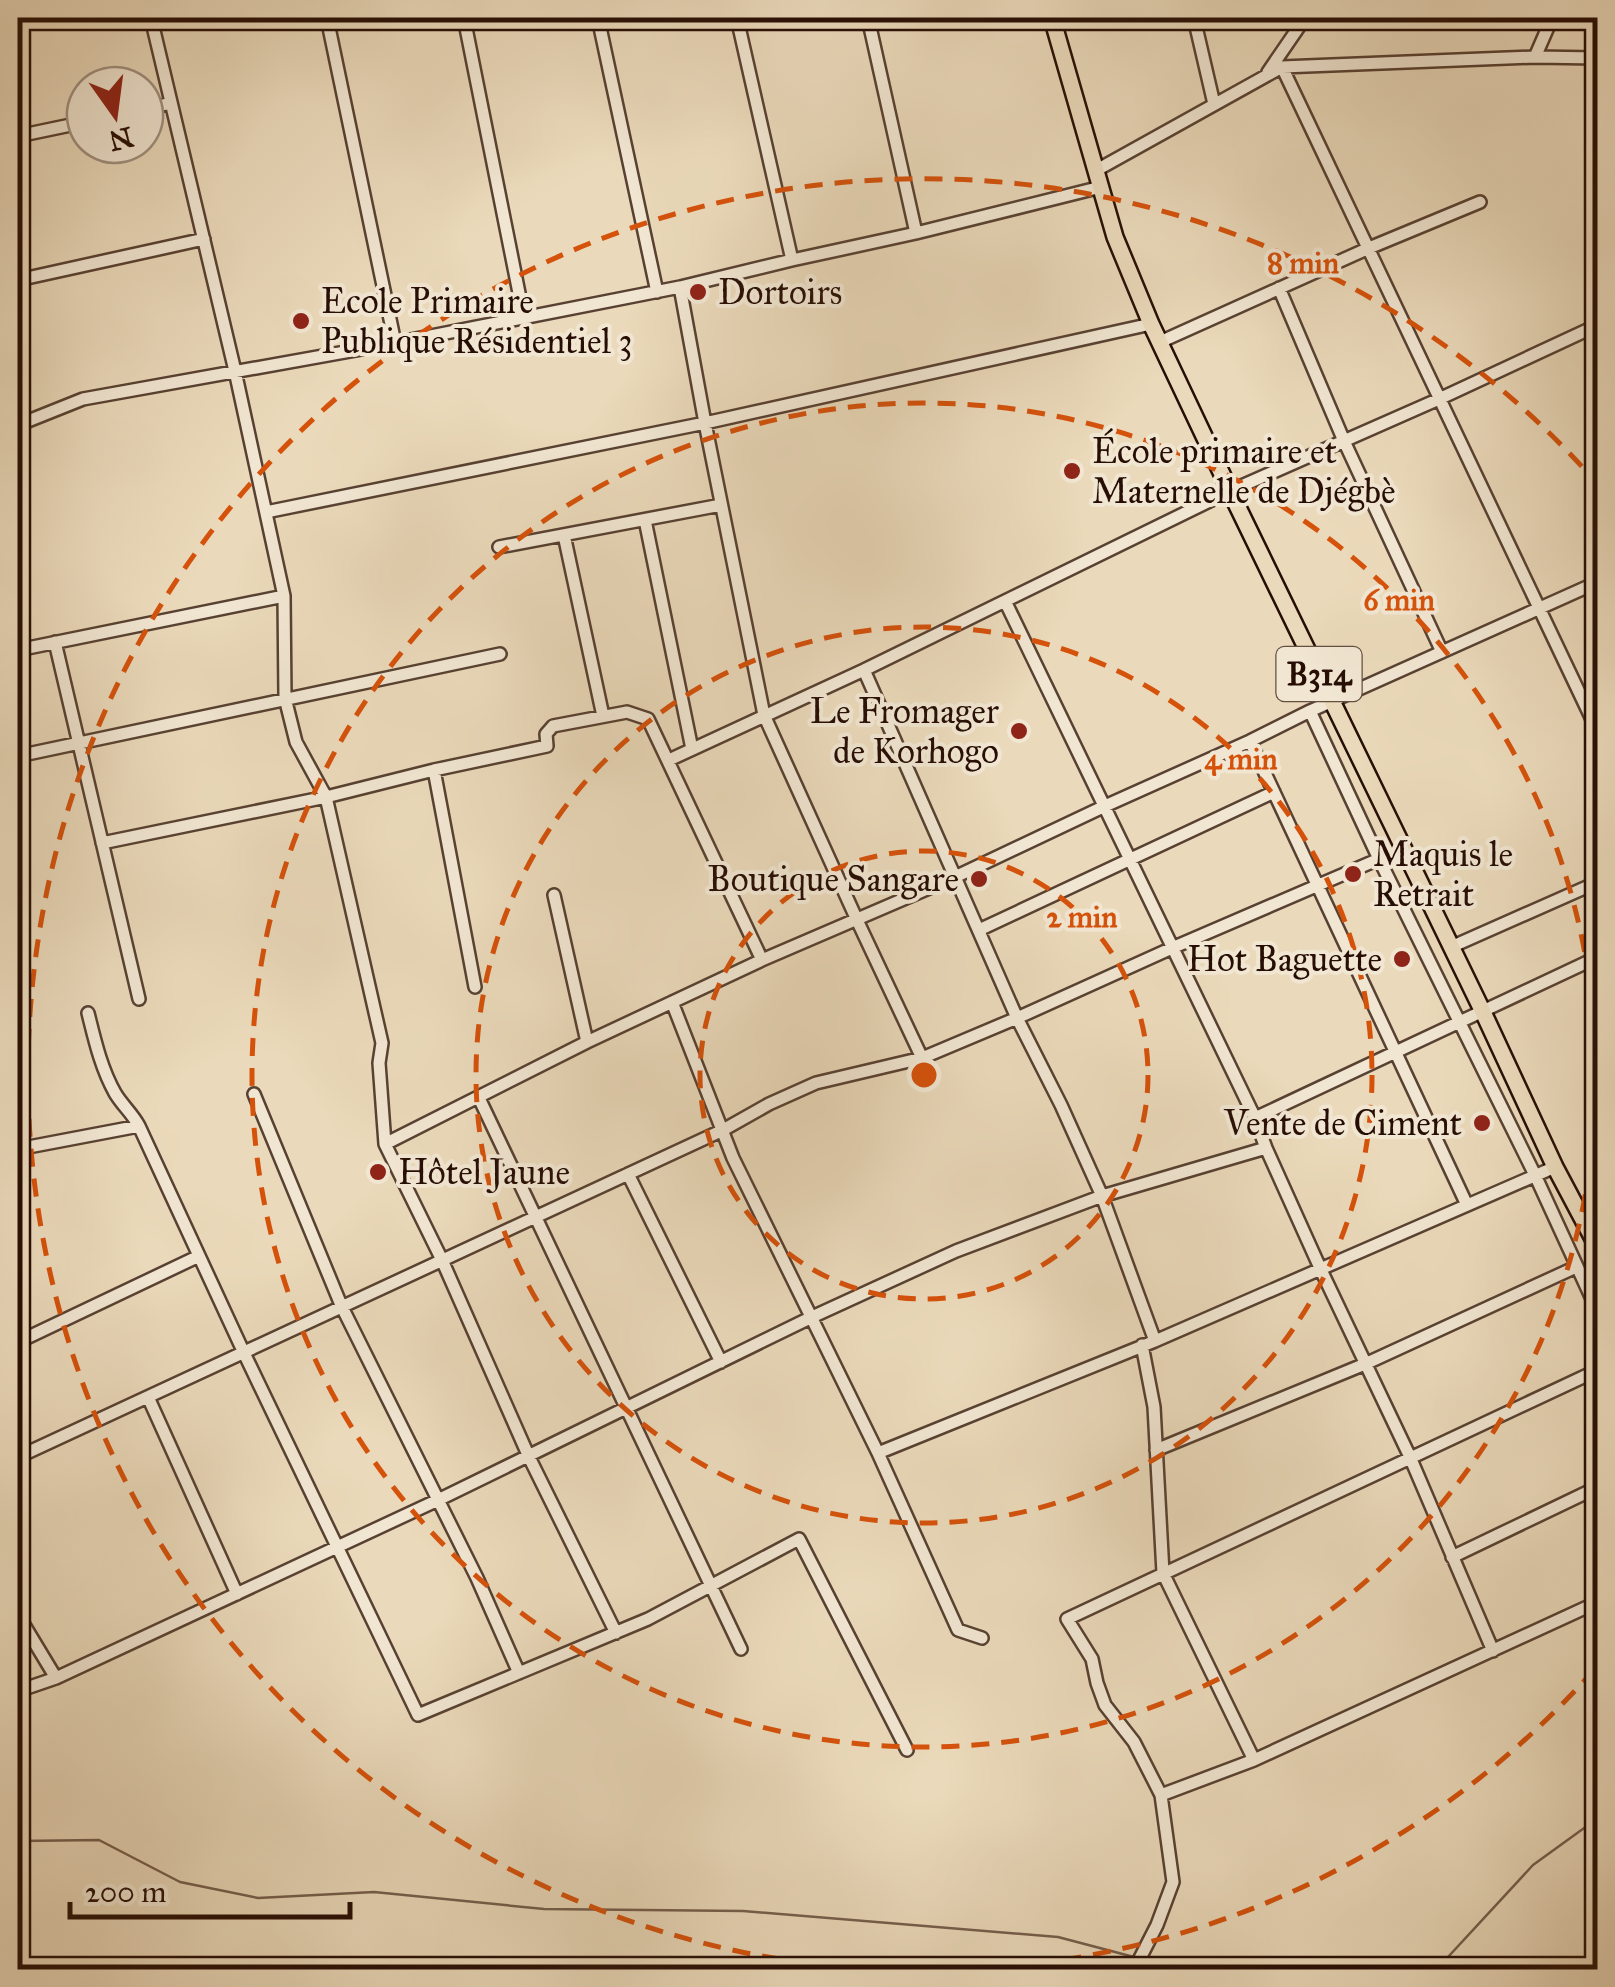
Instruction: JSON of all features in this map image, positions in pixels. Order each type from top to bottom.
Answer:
[{"type":"main road","name":"B314","points":[[1052,18],[1114,237],[1151,324],[1556,1167],[1590,1212],[1598,1248]]},
{"type":"street","points":[[151,18],[284,596],[285,698],[296,742],[326,796],[382,1044],[378,1063],[385,1144],[442,1260],[529,1457],[616,1633]]},
{"type":"street","points":[[326,18],[395,343]]},
{"type":"street","points":[[464,18],[524,318]]},
{"type":"street","points":[[598,18],[657,292]]},
{"type":"street","points":[[736,18],[792,260]]},
{"type":"street","points":[[868,18],[916,234]]},
{"type":"street","points":[[1194,18],[1214,104]]},
{"type":"street","points":[[1266,74],[1304,18]]},
{"type":"street","points":[[1534,57],[1552,18]]},
{"type":"street","points":[[18,426],[83,399],[680,288],[916,234],[1098,179],[1214,104],[1282,68],[1534,57],[1598,58]]},
{"type":"street","points":[[1282,68],[1598,732]]},
{"type":"street","points":[[165,104],[171,103]]},
{"type":"street","points":[[18,136],[65,126]]},
{"type":"street","points":[[1160,342],[1480,202]]},
{"type":"street","points":[[18,280],[204,239]]},
{"type":"street","points":[[680,288],[764,715],[922,1058]]},
{"type":"street","points":[[1279,288],[1344,441],[1442,652]]},
{"type":"street","points":[[266,512],[704,423],[1151,324]]},
{"type":"street","points":[[669,760],[1230,492],[1598,325]]},
{"type":"street","points":[[498,547],[722,505]]},
{"type":"street","points":[[645,520],[692,749]]},
{"type":"street","points":[[564,535],[603,716]]},
{"type":"street","points":[[385,1144],[762,960],[955,877],[1598,582]]},
{"type":"street","points":[[18,650],[284,596]]},
{"type":"street","points":[[1006,601],[1255,1118],[1321,1270],[1410,1457],[1493,1652]]},
{"type":"street","points":[[55,642],[138,999]]},
{"type":"street","points":[[18,756],[500,654]]},
{"type":"street","points":[[864,670],[1018,1018],[1102,1196],[1149,1343],[1164,1572],[1254,1760]]},
{"type":"street","points":[[1310,711],[1598,1312]]},
{"type":"street","points":[[102,843],[548,746],[546,734],[553,726],[627,712],[648,719],[762,960]]},
{"type":"street","points":[[1250,741],[1467,1206]]},
{"type":"street","points":[[434,770],[475,987]]},
{"type":"street","points":[[979,930],[1274,792]]},
{"type":"street","points":[[18,1458],[816,1083],[922,1058],[1378,859]]},
{"type":"street","points":[[1451,947],[1598,882]]},
{"type":"street","points":[[554,896],[588,1042]]},
{"type":"street","points":[[1255,1118],[1598,957]]},
{"type":"street","points":[[672,1002],[732,1158],[878,1453],[958,1630],[982,1638]]},
{"type":"street","points":[[88,1014],[103,1068],[118,1098],[139,1126],[418,1715],[648,1620],[800,1539],[907,1750]]},
{"type":"street","points":[[254,1094],[341,1306],[477,1578],[519,1673]]},
{"type":"street","points":[[479,1098],[741,1648]]},
{"type":"street","points":[[18,1149],[139,1126]]},
{"type":"street","points":[[18,1691],[56,1678],[338,1547],[956,1251],[1102,1196],[1266,1148]]},
{"type":"street","points":[[878,1453],[1149,1343],[1556,1167]]},
{"type":"street","points":[[628,1174],[720,1362]]},
{"type":"street","points":[[18,1342],[199,1256]]},
{"type":"street","points":[[1156,1450],[1365,1364],[1576,1267]]},
{"type":"street","points":[[1134,1970],[1173,1882],[1160,1795],[1134,1742],[1105,1704],[1092,1659],[1067,1619],[1598,1370]]},
{"type":"street","points":[[148,1398],[237,1594]]},
{"type":"street","points":[[1452,1557],[1598,1487]]},
{"type":"street","points":[[1160,1795],[1254,1760],[1598,1602]]},
{"type":"street","points":[[18,1615],[56,1678]]},
{"type":"waterway","points":[[1436,1970],[1533,1865],[1598,1818]]},
{"type":"waterway","points":[[18,1841],[99,1840],[180,1882],[258,1898],[374,1892],[544,1909],[743,1911],[1058,1937],[1134,1957]]},
{"type":"waterway","points":[[1146,1961],[1178,1970]]},
{"type":"place","name":"Dortoirs","points":[[698,292]]},
{"type":"place","name":"Ecole Primaire Publique Résidentiel 3","points":[[301,321]]},
{"type":"place","name":"École primaire et Maternelle de Djégbè","points":[[1072,471]]},
{"type":"place","name":"Le Fromager de Korhogo","points":[[1019,731]]},
{"type":"place","name":"Maquis le Retrait","points":[[1353,874]]},
{"type":"place","name":"Boutique Sangare","points":[[979,879]]},
{"type":"place","name":"Hot Baguette","points":[[1402,959]]},
{"type":"place","name":"Vente de Ciment","points":[[1482,1123]]},
{"type":"place","name":"Hôtel Jaune","points":[[378,1172]]}]
